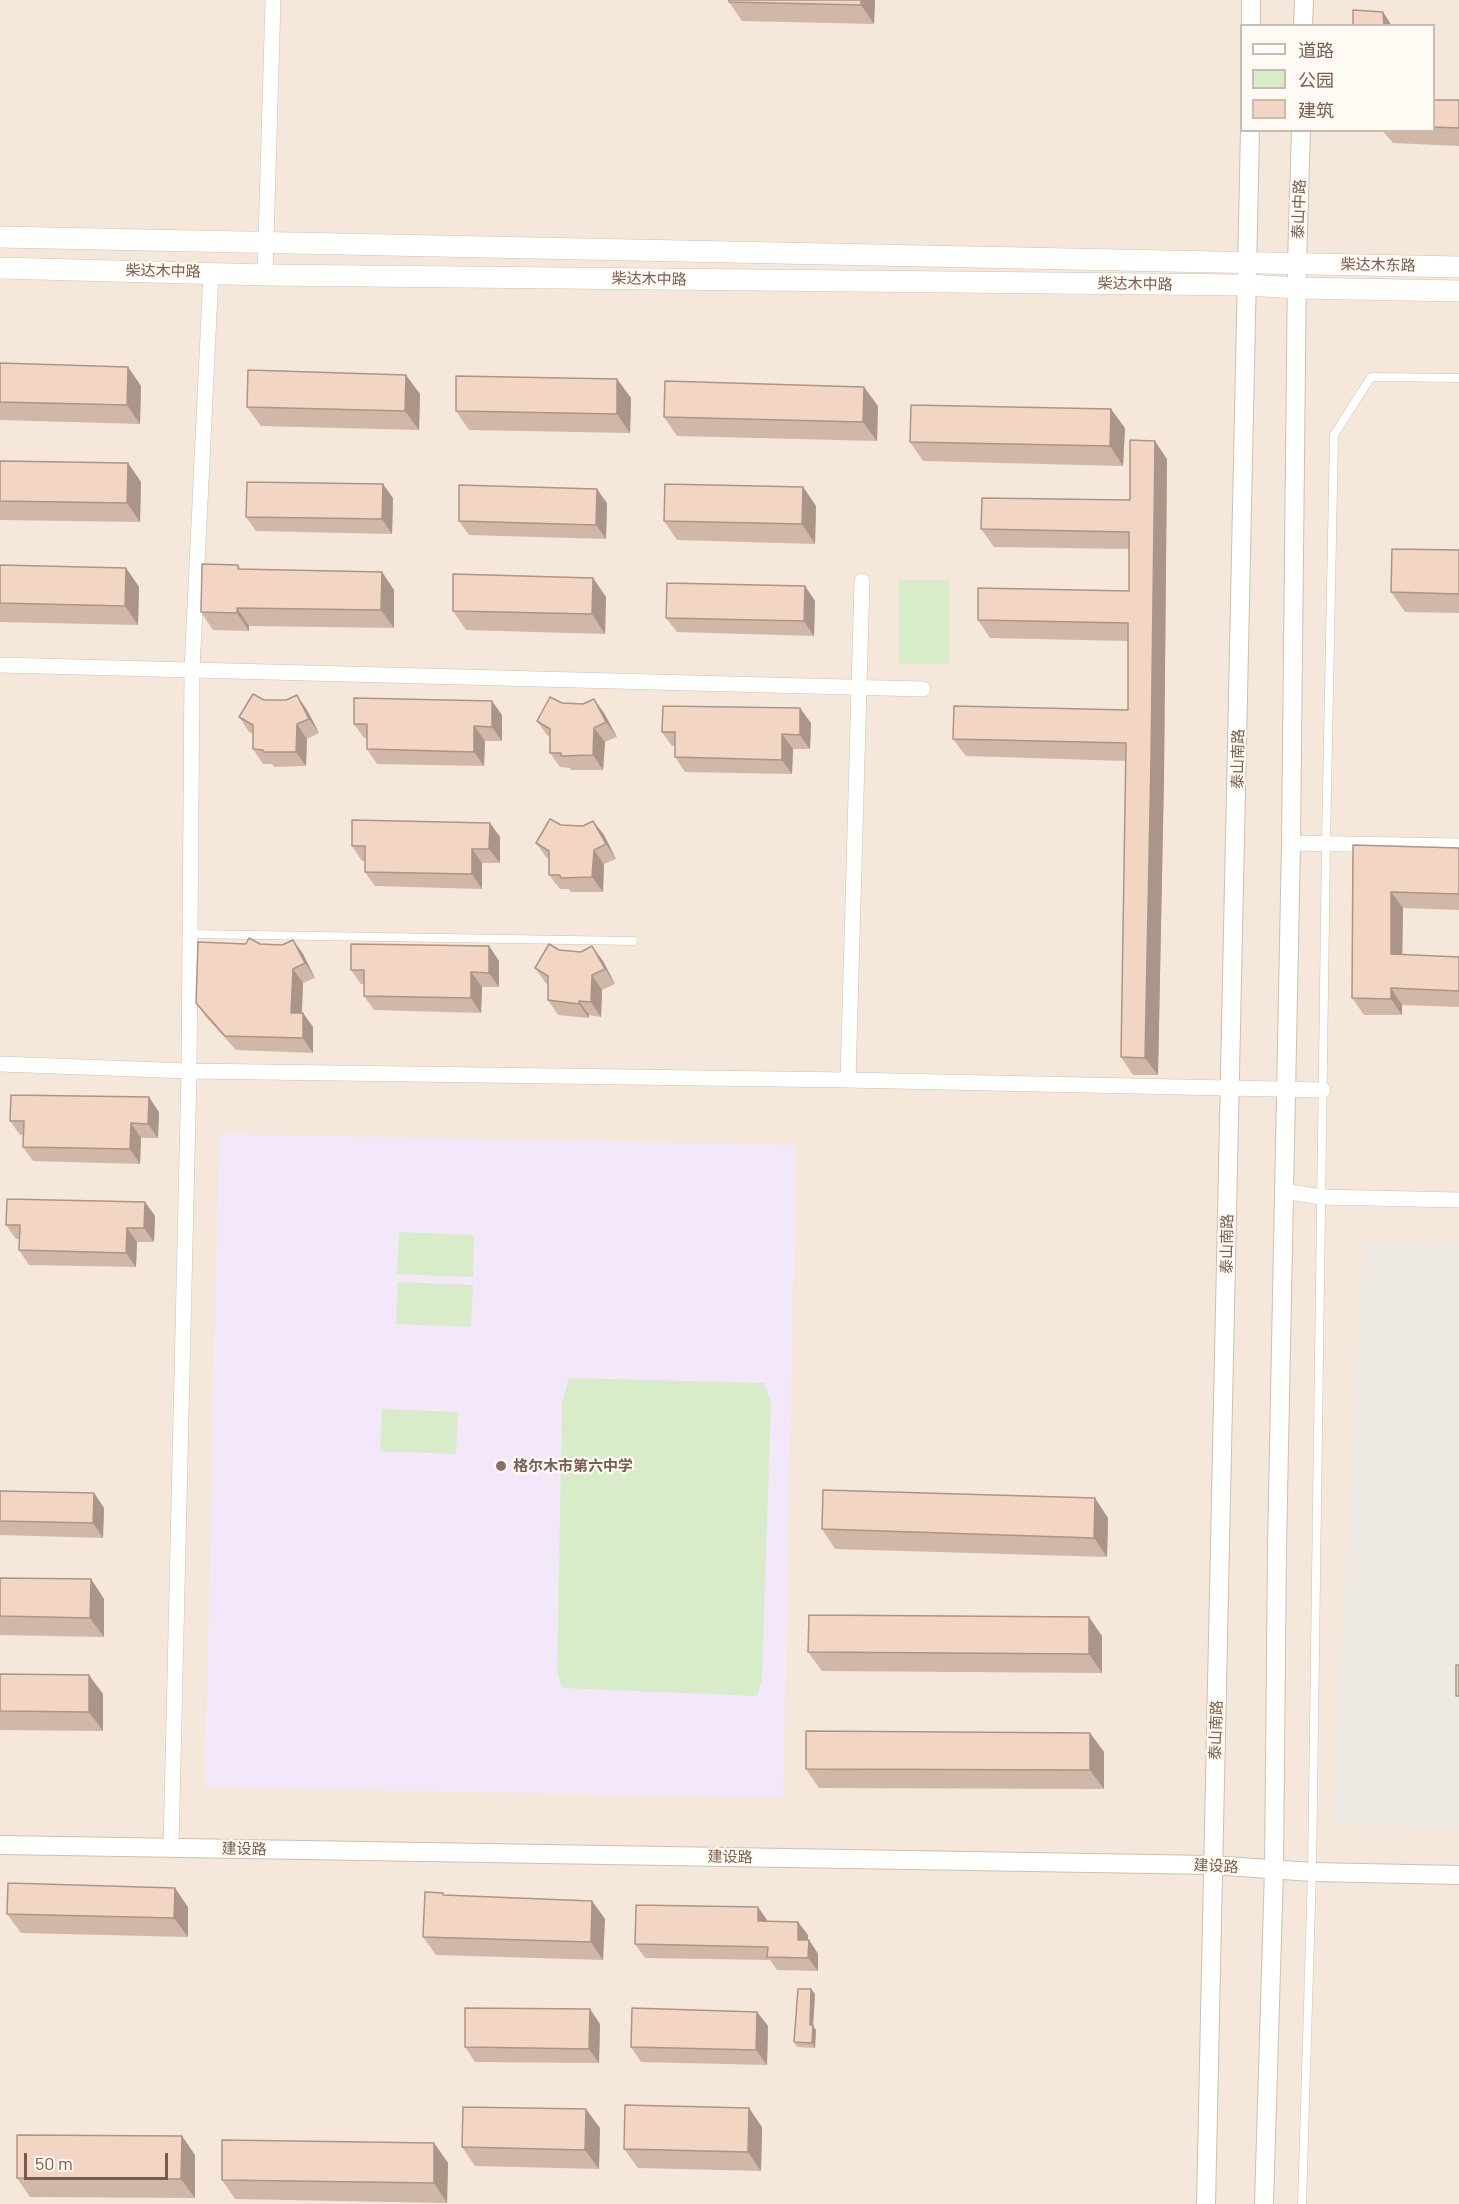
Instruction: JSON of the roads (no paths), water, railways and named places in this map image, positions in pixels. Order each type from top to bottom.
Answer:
[{"type":"main road","name":"柴达木中路","points":[[0,237],[1248,261],[1297,264]]},
{"type":"main road","name":"柴达木东路","points":[[1297,264],[1459,267]]},
{"type":"main road","name":"柴达木中路","points":[[0,268],[265,274],[1248,285],[1297,288]]},
{"type":"main road","name":"柴达木东路","points":[[1297,288],[1459,291]]},
{"type":"street","points":[[265,274],[273,0]]},
{"type":"street","points":[[1251,0],[1251,24]]},
{"type":"street","points":[[1304,0],[1304,24]]},
{"type":"street","points":[[1248,285],[1250,132]]},
{"type":"street","name":"泰山中路","points":[[1297,288],[1301,132]]},
{"type":"street","points":[[171,1848],[189,1071],[192,670],[211,272]]},
{"type":"street","name":"泰山南路","points":[[1206,2204],[1248,285]]},
{"type":"street","points":[[1264,2204],[1274,1870],[1277,1535],[1291,843],[1297,288]]},
{"type":"street","points":[[848,1080],[862,581]]},
{"type":"street","points":[[0,665],[923,689]]},
{"type":"street","points":[[1291,843],[1459,846]]},
{"type":"street","points":[[0,1064],[189,1071],[848,1080],[1323,1090]]},
{"type":"street","points":[[1284,1191],[1321,1197],[1459,1200]]},
{"type":"street","name":"建设路","points":[[0,1845],[1212,1865],[1312,1872],[1459,1875]]},
{"type":"lane","points":[[1302,2204],[1312,1872],[1334,435],[1371,376],[1459,378]]},
{"type":"lane","points":[[190,934],[633,941]]},
{"type":"place","name":"格尔木市第六中学","points":[[501,1466]]}]
